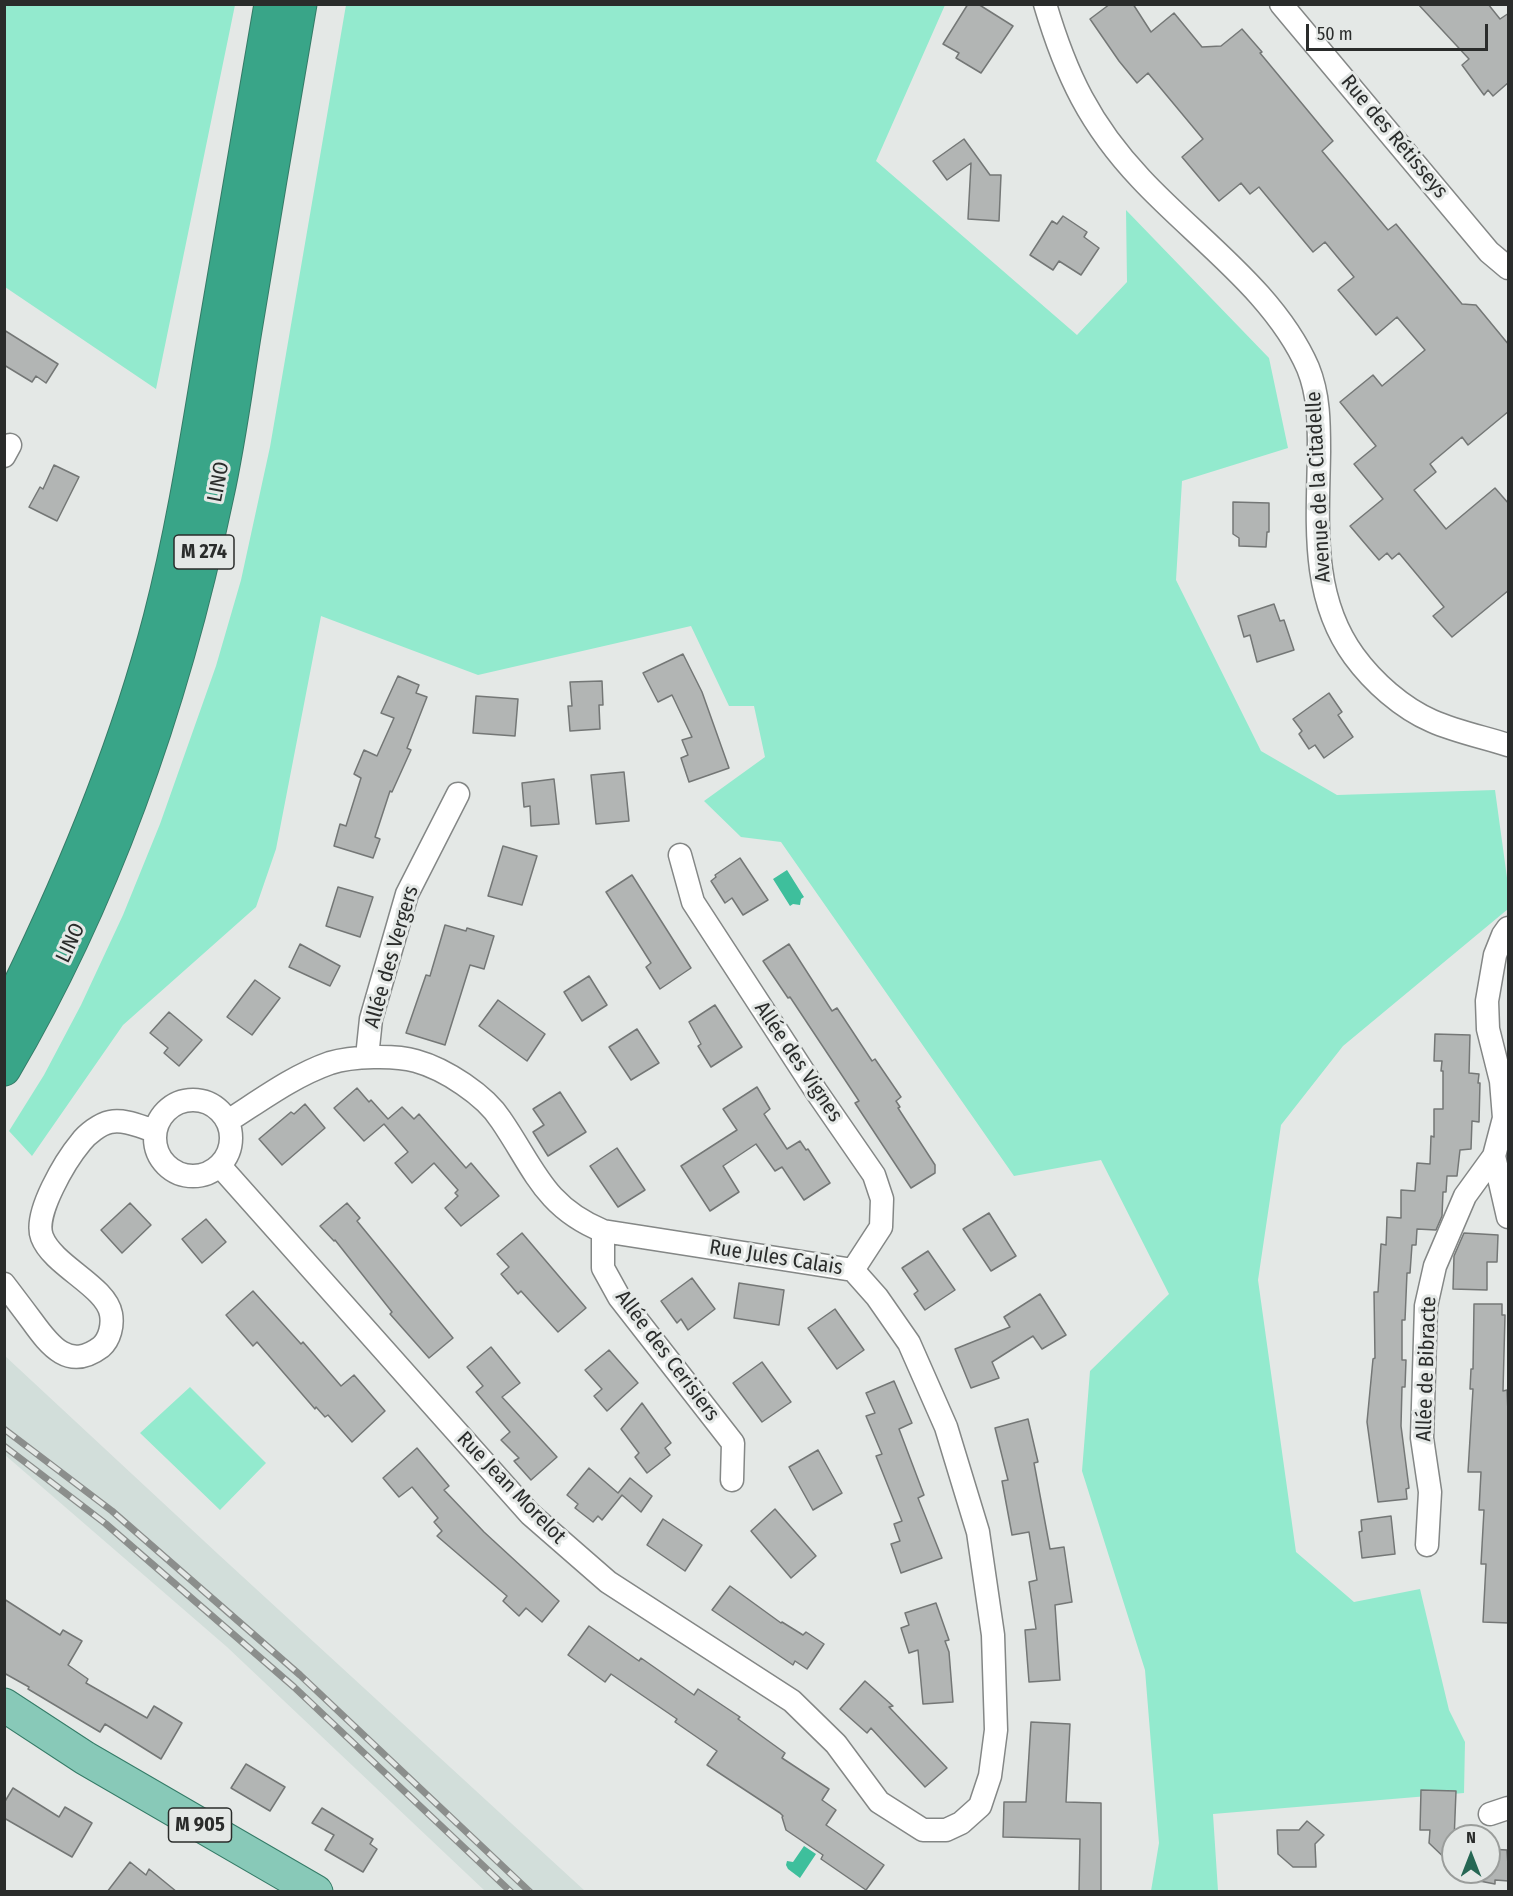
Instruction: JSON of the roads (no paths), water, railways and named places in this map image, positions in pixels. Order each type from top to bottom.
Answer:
[{"type":"highway","name":"LINO","points":[[4,1017],[42,941],[88,833],[116,759],[159,621],[179,542],[195,457],[271,4]]},
{"type":"highway","name":"LINO","points":[[4,1069],[28,1029],[69,948],[97,885],[130,801],[161,710],[189,616],[218,494],[300,4]]},
{"type":"main road","name":"M 905","points":[[4,1705],[85,1758],[316,1892]]},
{"type":"main road","name":"M 905","points":[[4,1722],[85,1758]]},
{"type":"street","name":"Avenue de la Citadelle","points":[[1046,4],[1057,44],[1078,93],[1114,148],[1141,179],[1272,311],[1290,336],[1309,370],[1318,415],[1319,563],[1335,621],[1353,654],[1383,688],[1420,715],[1449,728],[1509,745]]},
{"type":"street","name":"Rue des Rétisseys","points":[[1281,4],[1489,252],[1509,268]]},
{"type":"street","name":"Allée des Vergers","points":[[367,1057],[371,1019],[407,894],[458,794]]},
{"type":"street","name":"Allée des Vignes","points":[[680,855],[693,902],[816,1091],[874,1175],[882,1199],[881,1227],[853,1270]]},
{"type":"street","name":"Allée de Bibracte","points":[[1427,1545],[1430,1492],[1422,1438],[1426,1306],[1435,1266],[1465,1196],[1494,1156],[1504,1118],[1504,1100],[1488,1029],[1487,1001],[1495,955],[1503,935],[1509,928]]},
{"type":"street","name":"Rue Jules Calais","points":[[228,1121],[299,1076],[333,1062],[367,1057],[415,1061],[448,1074],[478,1096],[500,1118],[529,1167],[559,1205],[587,1225],[603,1231],[853,1270],[877,1297],[909,1343],[946,1427],[978,1532],[993,1635],[996,1730],[990,1776],[980,1806],[961,1823]]},
{"type":"street","points":[[200,1100],[211,1104],[228,1121],[231,1145],[220,1166],[210,1173],[198,1177],[186,1176],[165,1165],[158,1155],[154,1143],[155,1131],[166,1110],[176,1103],[200,1100]]},
{"type":"street","points":[[4,1284],[46,1340],[58,1351],[79,1357],[93,1352],[104,1344],[111,1329],[111,1314],[108,1306],[99,1294],[52,1253],[41,1234],[41,1219],[56,1180],[81,1142],[100,1126],[110,1122],[122,1122],[155,1131]]},
{"type":"street","points":[[1494,1156],[1509,1217]]},
{"type":"street","name":"Rue Jean Morelot","points":[[220,1166],[530,1514],[608,1582],[792,1701],[836,1744],[879,1802],[923,1830],[946,1830],[961,1823]]},
{"type":"street","name":"Allée des Cerisiers","points":[[603,1231],[603,1268],[619,1297],[733,1443],[732,1480]]},
{"type":"railway","points":[[4,1429],[112,1511],[300,1675],[530,1892]]},
{"type":"railway","points":[[4,1446],[106,1524],[294,1687],[511,1892]]}]
